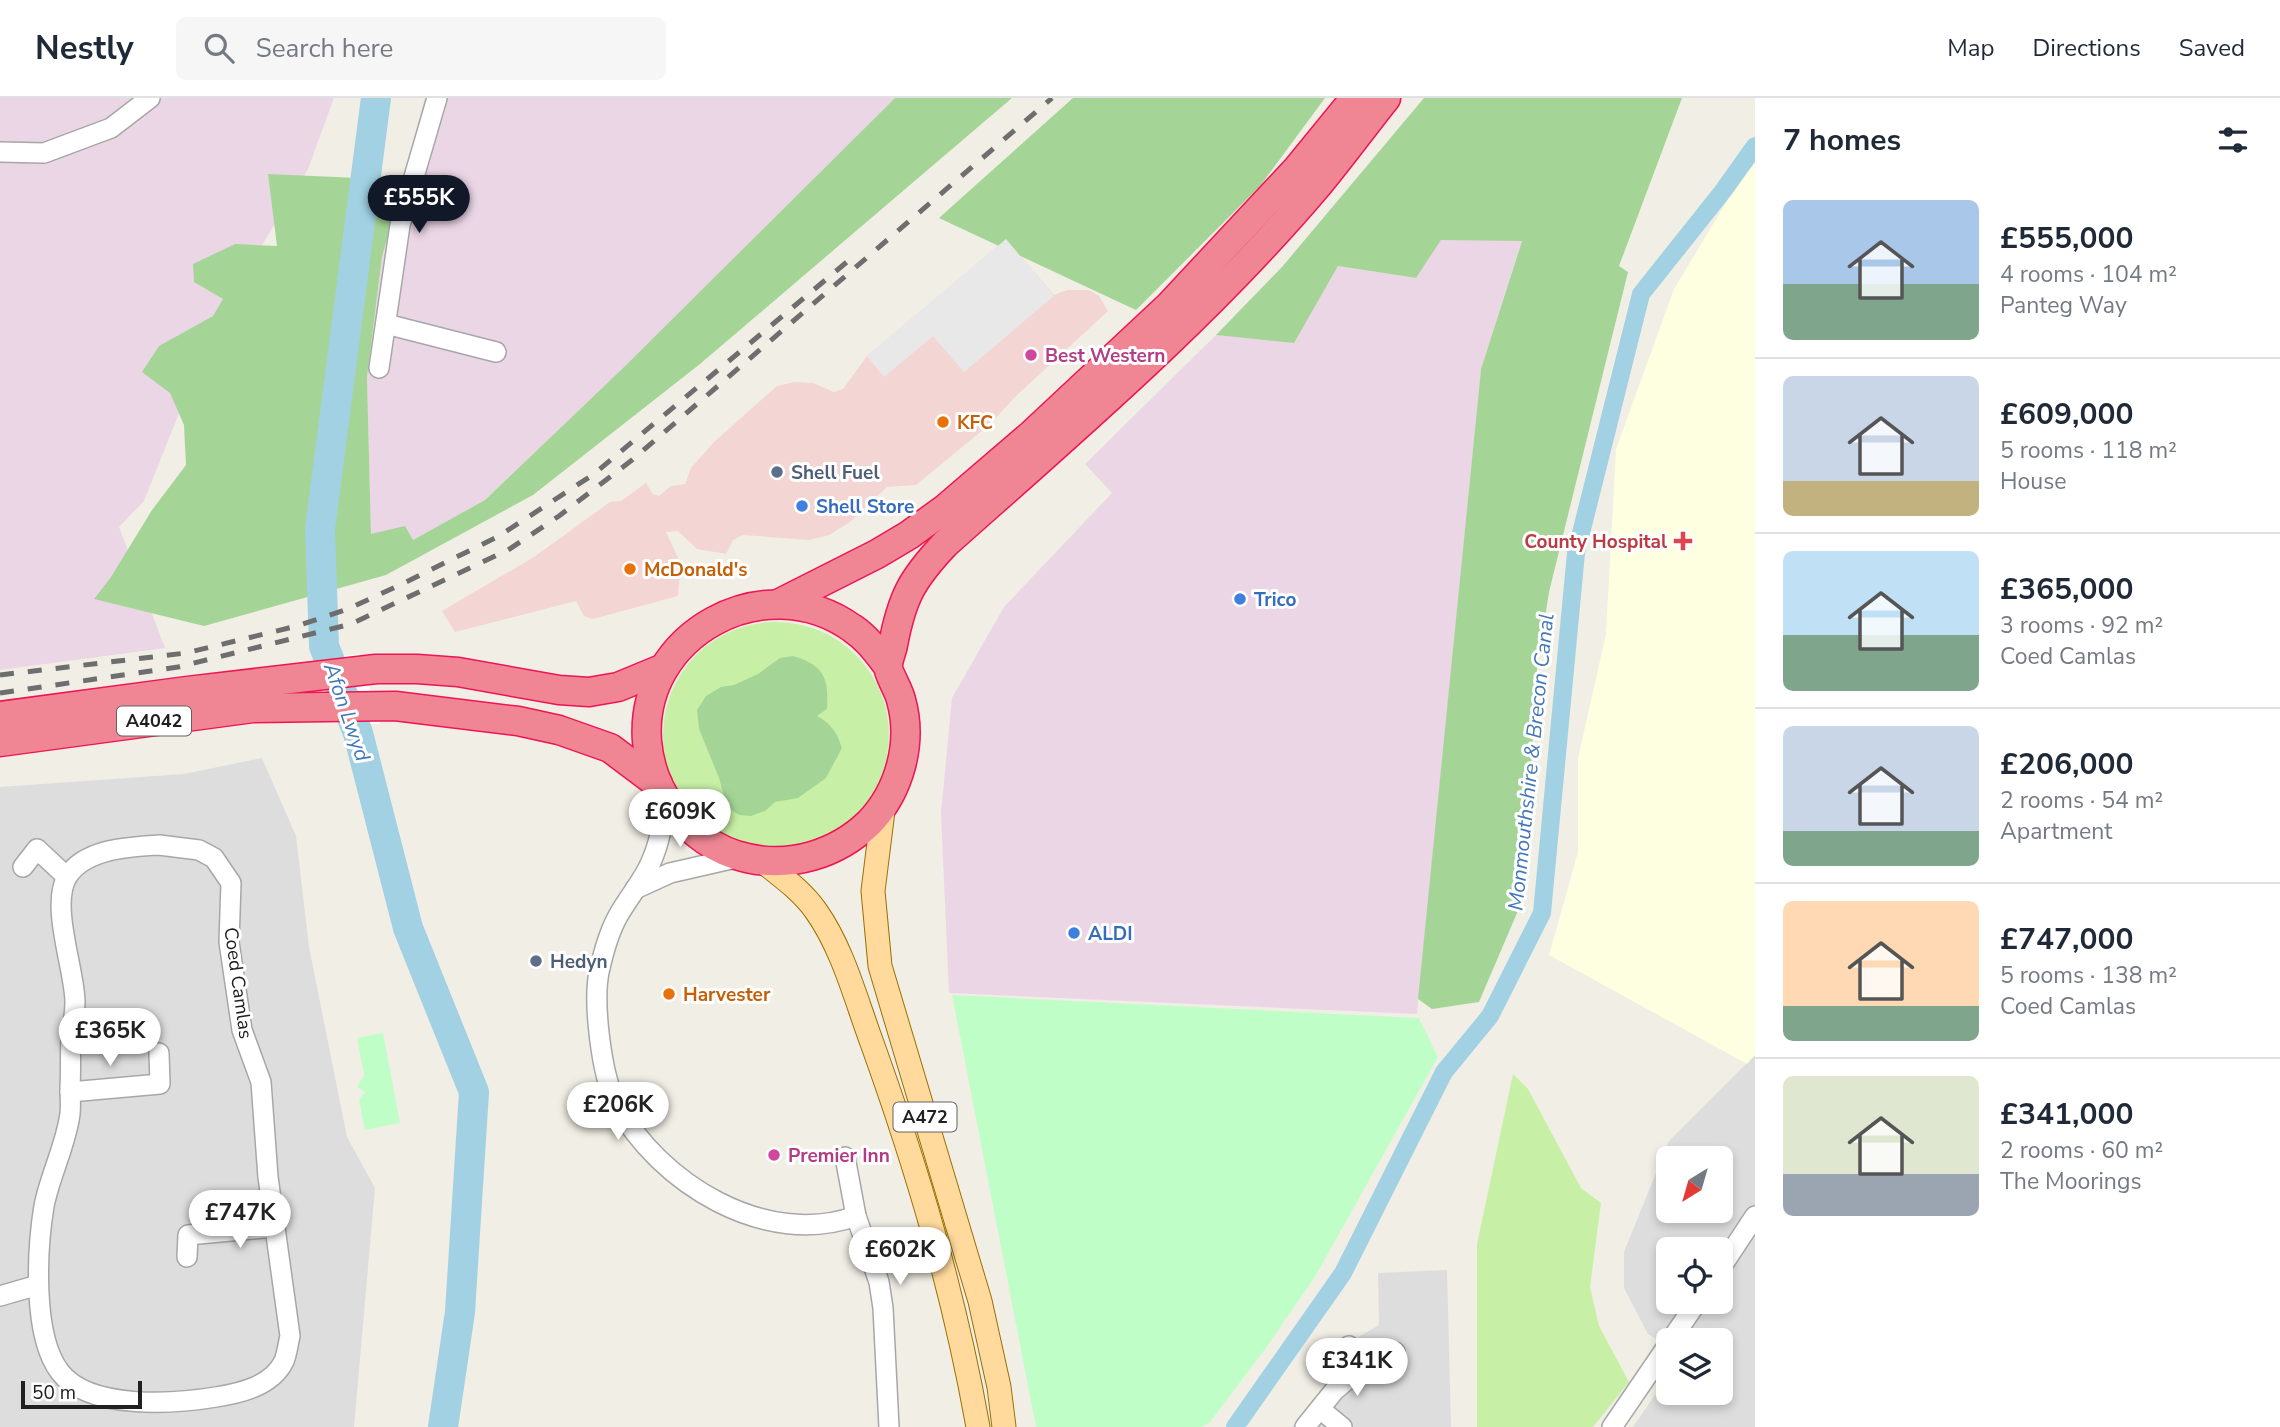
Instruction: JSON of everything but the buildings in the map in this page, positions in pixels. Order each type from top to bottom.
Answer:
[{"type":"highway","points":[[780,603],[806,606],[842,621],[872,646],[888,666],[902,703],[905,745],[899,776],[884,803],[870,822],[852,837],[831,849],[797,859],[751,859],[718,848],[698,835],[680,819],[662,792],[648,751],[647,725],[651,700],[664,668],[684,643],[714,621],[735,612],[780,603],[877,554],[946,508],[1030,436],[1178,296],[1297,169],[1355,98]]},
{"type":"highway","points":[[888,666],[906,593],[922,569],[945,544],[1185,324],[1254,255],[1316,186],[1386,98]]},
{"type":"highway","name":"A4042","points":[[0,716],[376,669],[458,672],[559,690],[589,692],[618,687],[664,668]]},
{"type":"highway","name":"A4042","points":[[0,742],[241,710],[309,706],[395,706],[518,720],[559,730],[610,748],[662,792]]},
{"type":"main road","name":"A472","points":[[884,803],[873,891],[880,966],[980,1301],[999,1387],[1004,1427]]},
{"type":"main road","name":"A472","points":[[751,859],[794,887],[816,911],[844,966],[900,1120],[931,1220],[958,1325],[978,1427]]},
{"type":"street","points":[[0,152],[44,153],[111,128],[150,98]]},
{"type":"street","points":[[379,368],[400,225],[437,98]]},
{"type":"street","points":[[386,324],[496,352]]},
{"type":"street","points":[[662,792],[660,841],[650,864],[617,919],[599,972],[597,1003],[601,1043],[614,1100],[625,1119],[679,1179],[704,1196],[757,1218],[834,1224],[856,1216]]},
{"type":"street","name":"Coed Camlas","points":[[159,845],[199,850],[214,858],[231,883],[229,942],[242,1030],[261,1082],[268,1177],[290,1336],[285,1360],[273,1377],[259,1386],[222,1396],[187,1402],[150,1402],[114,1399],[80,1388],[61,1373],[50,1355],[38,1285],[44,1205],[70,1115],[70,1092],[75,1001],[64,936],[62,892],[67,877],[79,865],[109,849],[159,845]]},
{"type":"street","points":[[23,867],[37,849],[67,877]]},
{"type":"street","points":[[635,889],[670,873],[751,859]]},
{"type":"street","points":[[70,1092],[160,1084],[159,1053]]},
{"type":"street","points":[[845,1157],[856,1216],[879,1282],[883,1308],[889,1427]]},
{"type":"street","points":[[1733,1257],[1749,1243],[1755,1216]]},
{"type":"street","points":[[187,1257],[188,1235],[275,1227]]},
{"type":"street","points":[[0,1296],[38,1285]]},
{"type":"street","points":[[1349,1346],[1364,1371]]},
{"type":"street","points":[[1305,1427],[1335,1391],[1395,1352]]},
{"type":"street","points":[[1612,1427],[1656,1363]]},
{"type":"street","points":[[1320,1409],[1342,1427]]},
{"type":"shaded area","points":[[0,98],[334,98],[308,169],[215,323],[144,501],[119,527],[165,648],[0,670]]},
{"type":"shaded area","points":[[425,98],[895,98],[622,369],[485,500],[413,540],[371,535],[367,377],[382,257]]},
{"type":"shaded area","name":"County Hospital","points":[[1755,163],[1755,1055],[1747,1064],[1549,955],[1578,852],[1578,758],[1606,634],[1616,449],[1674,289],[1733,191]]},
{"type":"shaded area","points":[[1006,239],[1054,295],[1067,290],[1089,290],[1099,296],[1108,311],[1016,396],[989,425],[916,485],[887,487],[850,522],[829,535],[809,540],[743,535],[733,540],[726,554],[697,549],[678,531],[666,532],[681,564],[678,596],[593,619],[584,616],[576,601],[455,632],[442,611],[534,557],[610,502],[621,501],[646,483],[653,494],[659,496],[671,486],[685,484],[691,468],[714,442],[777,386],[794,382],[813,383],[834,392],[843,389],[867,356]]},
{"type":"shaded area","points":[[1006,239],[1054,296],[964,372],[933,336],[884,377],[867,356]]},
{"type":"shaded area","points":[[1441,240],[1522,240],[1481,369],[1417,1014],[949,993],[941,813],[952,698],[1004,607],[1112,493],[1085,464],[1216,335],[1294,342],[1338,266],[1415,278]]},
{"type":"shaded area","points":[[262,758],[296,836],[309,947],[347,1137],[375,1188],[354,1427],[0,1427],[0,787],[184,774]]},
{"type":"shaded area","points":[[1755,1055],[1755,1427],[1633,1427],[1656,1393],[1656,1405],[1733,1405],[1733,1328],[1656,1328],[1656,1339],[1648,1334],[1624,1288],[1624,1252],[1656,1173],[1656,1223],[1733,1223],[1733,1146],[1667,1146]]},
{"type":"shaded area","points":[[1447,1270],[1451,1427],[1292,1427],[1343,1370],[1336,1350],[1379,1325],[1378,1273]]},
{"type":"green space","points":[[895,98],[1012,98],[700,364],[533,495],[386,575],[204,626],[94,599],[111,577],[152,510],[186,465],[184,425],[170,393],[142,372],[159,346],[213,316],[223,299],[194,282],[193,264],[235,244],[277,246],[268,174],[403,180],[382,257],[367,377],[371,534],[405,526],[413,540],[485,500],[622,369]]},
{"type":"green space","points":[[1073,98],[1325,98],[1260,186],[1136,310],[939,218]]},
{"type":"green space","points":[[1424,98],[1682,98],[1619,266],[1628,272],[1549,592],[1537,669],[1523,899],[1479,1002],[1432,1009],[1418,999],[1481,369],[1522,241],[1441,240],[1416,278],[1338,266],[1294,343],[1216,335],[1282,267]]},
{"type":"green space","points":[[765,622],[787,622],[829,635],[848,647],[864,663],[881,692],[889,735],[881,778],[864,807],[848,823],[819,840],[787,848],[765,848],[723,835],[704,823],[688,807],[671,778],[663,746],[663,724],[676,682],[688,663],[704,647],[733,630]]},
{"type":"green space","points":[[793,656],[812,664],[822,674],[827,689],[827,709],[817,716],[833,729],[842,748],[826,778],[798,798],[775,802],[765,811],[751,816],[739,815],[727,807],[719,778],[699,729],[697,710],[706,696],[721,687],[734,685],[758,674],[780,658]]},
{"type":"green space","points":[[952,995],[1419,1018],[1438,1057],[1316,1275],[1268,1345],[1210,1422],[1202,1427],[1036,1427]]},
{"type":"green space","points":[[383,1033],[400,1123],[365,1130],[359,1100],[365,1092],[357,1087],[364,1075],[357,1038]]},
{"type":"green space","points":[[1513,1074],[1528,1089],[1581,1188],[1601,1203],[1590,1287],[1599,1326],[1629,1382],[1593,1427],[1477,1427],[1477,1244]]},
{"type":"pier","points":[[360,654],[380,724],[330,722],[313,659]]},
{"type":"waterway","name":"Afon Lwyd","points":[[376,98],[320,529],[324,646],[358,733],[408,928],[474,1092],[460,1312],[443,1427]]},
{"type":"waterway","name":"Monmouthshire & Brecon Canal","points":[[1235,1427],[1343,1273],[1444,1072],[1490,1016],[1542,913],[1576,553],[1641,294],[1723,191],[1755,146]]},
{"type":"railway","points":[[0,693],[178,667],[351,624],[508,550],[559,516],[632,460],[1052,98]]},
{"type":"railway","points":[[0,675],[186,653],[297,626],[348,609],[402,584],[499,536],[594,474],[854,256]]},
{"type":"place","name":"Best Western","points":[[1031,355]]},
{"type":"place","name":"KFC","points":[[943,422]]},
{"type":"place","name":"Shell Fuel","points":[[777,472]]},
{"type":"place","name":"Shell Store","points":[[802,506]]},
{"type":"place","name":"County Hospital","points":[[1683,541]]},
{"type":"place","name":"McDonald's","points":[[630,569]]},
{"type":"place","name":"Trico","points":[[1240,599]]},
{"type":"place","name":"ALDI","points":[[1074,933]]},
{"type":"place","name":"Hedyn","points":[[536,961]]},
{"type":"place","name":"Harvester","points":[[669,994]]},
{"type":"place","name":"Premier Inn","points":[[774,1155]]}]
